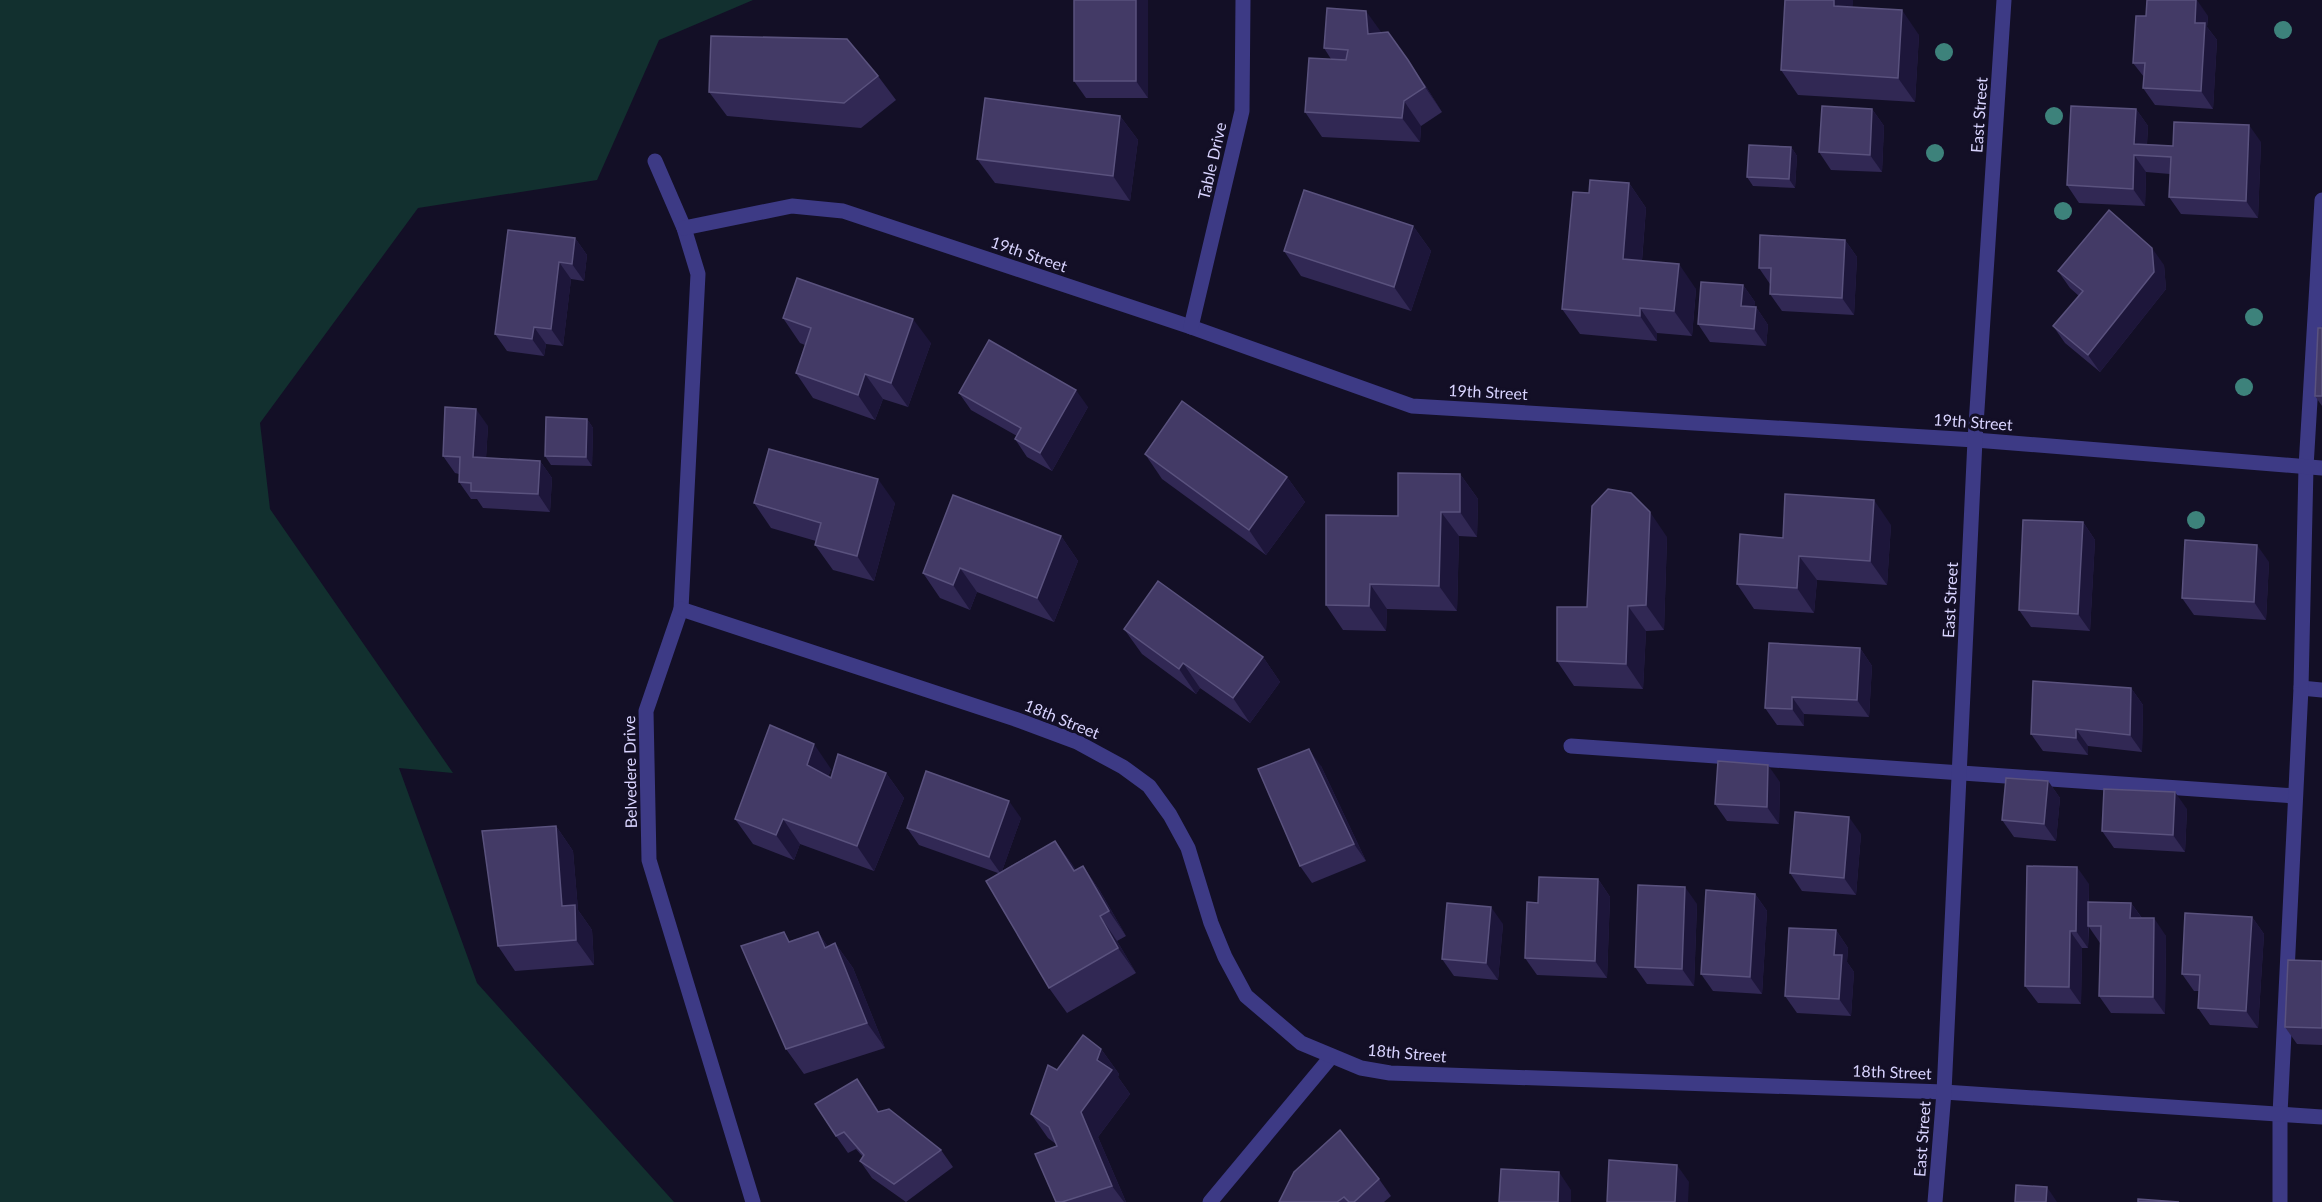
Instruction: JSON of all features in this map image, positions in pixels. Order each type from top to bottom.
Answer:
[{"type":"street","name":"Table Drive","points":[[1191,327],[1242,111],[1243,0]]},
{"type":"street","name":"East Street","points":[[1935,1202],[1944,1092],[1975,440],[2004,0]]},
{"type":"street","name":"Belvedere Drive","points":[[655,161],[684,228],[698,274],[681,609],[646,711],[649,860],[753,1202]]},
{"type":"street","points":[[2280,1202],[2280,1114],[2301,688],[2306,467],[2322,200]]},
{"type":"street","name":"19th Street","points":[[684,228],[792,206],[843,211],[1191,327],[1412,406],[1975,440],[2322,468]]},
{"type":"street","name":"18th Street","points":[[681,609],[1015,719],[1077,742],[1123,767],[1149,786],[1170,815],[1188,848],[1211,923],[1225,957],[1246,996],[1301,1043],[1361,1068],[1390,1073],[1944,1092],[2322,1117]]},
{"type":"street","points":[[2301,688],[2322,690]]},
{"type":"street","points":[[1571,746],[2295,796]]},
{"type":"street","points":[[1210,1202],[1331,1057]]},
{"type":"green space","points":[[0,0],[753,0],[659,40],[597,180],[418,208],[260,423],[270,509],[453,773],[399,768],[477,983],[674,1202],[0,1202]]},
{"type":"building","points":[[1074,0],[1136,0],[1136,81],[1074,81]]},
{"type":"building","points":[[1785,0],[1834,0],[1834,6],[1902,10],[1898,78],[1781,70]]},
{"type":"building","points":[[2147,0],[2196,0],[2195,23],[2205,23],[2201,91],[2143,88],[2145,63],[2133,63],[2136,16],[2146,16]]},
{"type":"building","points":[[1327,8],[1366,11],[1368,34],[1388,32],[1408,60],[1425,87],[1404,101],[1402,118],[1305,112],[1309,58],[1346,60],[1348,50],[1324,48]]},
{"type":"building","points":[[711,36],[847,39],[878,76],[844,103],[709,92]]},
{"type":"building","points":[[985,98],[1120,116],[1113,176],[977,159]]},
{"type":"building","points":[[1822,106],[1872,109],[1870,155],[1819,152]]},
{"type":"building","points":[[2071,106],[2136,109],[2134,144],[2173,146],[2174,122],[2249,125],[2246,201],[2169,197],[2171,157],[2134,155],[2133,189],[2067,185]]},
{"type":"building","points":[[1749,145],[1791,147],[1789,179],[1747,177]]},
{"type":"building","points":[[1590,180],[1629,183],[1623,259],[1679,264],[1674,311],[1640,308],[1640,316],[1562,309],[1573,192],[1589,193]]},
{"type":"building","points":[[1304,190],[1413,226],[1394,287],[1284,251]]},
{"type":"building","points":[[2109,210],[2152,248],[2154,272],[2088,355],[2053,326],[2083,291],[2058,271]]},
{"type":"building","points":[[508,230],[575,238],[572,264],[559,262],[551,329],[534,327],[532,339],[495,334]]},
{"type":"building","points":[[1760,235],[1845,240],[1842,298],[1770,294],[1771,268],[1759,268]]},
{"type":"building","points":[[797,278],[913,319],[891,383],[865,374],[858,395],[796,373],[811,328],[783,318]]},
{"type":"building","points":[[1701,282],[1743,285],[1741,306],[1756,307],[1754,329],[1698,324]]},
{"type":"building","points":[[2318,328],[2322,328],[2322,396],[2315,396]]},
{"type":"building","points":[[989,340],[1076,390],[1040,453],[1015,439],[1021,428],[959,393]]},
{"type":"building","points":[[1182,401],[1287,477],[1249,530],[1145,454]]},
{"type":"building","points":[[445,407],[476,409],[473,457],[540,461],[538,494],[471,491],[471,483],[459,482],[460,457],[443,456]]},
{"type":"building","points":[[546,417],[587,419],[586,457],[545,456]]},
{"type":"building","points":[[769,449],[878,479],[857,556],[815,545],[821,523],[754,503]]},
{"type":"building","points":[[1398,473],[1460,474],[1460,512],[1441,512],[1439,586],[1370,584],[1369,606],[1326,605],[1326,515],[1398,516]]},
{"type":"building","points":[[1608,489],[1631,493],[1650,512],[1646,605],[1628,606],[1626,664],[1557,661],[1557,607],[1587,607],[1592,506]]},
{"type":"building","points":[[1785,494],[1874,500],[1870,561],[1799,556],[1797,588],[1737,584],[1740,534],[1783,538]]},
{"type":"building","points":[[953,495],[1061,536],[1037,598],[960,568],[953,585],[923,573]]},
{"type":"building","points":[[2023,520],[2083,522],[2078,614],[2019,610]]},
{"type":"building","points":[[2185,540],[2257,545],[2254,602],[2182,598]]},
{"type":"building","points":[[1158,581],[1263,657],[1233,698],[1183,663],[1179,669],[1124,629]]},
{"type":"building","points":[[1769,643],[1860,648],[1857,700],[1792,697],[1792,709],[1765,708]]},
{"type":"building","points":[[2033,681],[2131,688],[2130,735],[2076,729],[2076,738],[2031,734]]},
{"type":"building","points":[[770,725],[814,744],[807,765],[831,778],[838,754],[886,773],[857,846],[783,819],[776,835],[735,819]]},
{"type":"building","points":[[1309,749],[1354,844],[1300,866],[1258,769]]},
{"type":"building","points":[[1718,761],[1768,765],[1767,807],[1715,804]]},
{"type":"building","points":[[926,771],[1009,801],[989,857],[907,828]]},
{"type":"building","points":[[2006,778],[2048,781],[2044,824],[2002,820]]},
{"type":"building","points":[[2104,789],[2175,792],[2173,835],[2102,831]]},
{"type":"building","points":[[1795,812],[1849,817],[1844,878],[1790,873]]},
{"type":"building","points":[[556,826],[562,906],[575,905],[576,940],[498,946],[482,831]]},
{"type":"building","points":[[1055,841],[1074,871],[1083,866],[1109,911],[1100,916],[1118,948],[1049,988],[986,881]]},
{"type":"building","points":[[2027,866],[2077,867],[2076,931],[2070,931],[2069,987],[2025,986]]},
{"type":"building","points":[[1539,877],[1598,879],[1595,961],[1525,958],[1527,902],[1538,903]]},
{"type":"building","points":[[1638,885],[1685,887],[1682,969],[1635,967]]},
{"type":"building","points":[[1706,890],[1755,894],[1750,977],[1701,974]]},
{"type":"building","points":[[2088,902],[2131,903],[2130,918],[2154,918],[2153,997],[2099,996],[2101,926],[2088,926]]},
{"type":"building","points":[[1447,903],[1491,907],[1486,963],[1442,959]]},
{"type":"building","points":[[2185,913],[2252,917],[2246,1011],[2198,1008],[2200,975],[2182,974]]},
{"type":"building","points":[[1789,928],[1836,930],[1834,955],[1842,955],[1839,999],[1785,996]]},
{"type":"building","points":[[784,932],[789,942],[818,932],[825,948],[835,943],[867,1023],[786,1049],[741,946]]},
{"type":"building","points":[[2288,960],[2322,961],[2322,1028],[2285,1027]]},
{"type":"building","points":[[1083,1035],[1101,1049],[1097,1060],[1112,1070],[1081,1112],[1112,1186],[1056,1202],[1035,1154],[1057,1146],[1049,1127],[1031,1114],[1048,1065],[1057,1070]]},
{"type":"building","points":[[857,1079],[878,1112],[889,1109],[941,1150],[894,1184],[860,1161],[864,1155],[844,1132],[836,1136],[815,1104]]},
{"type":"building","points":[[1340,1130],[1379,1179],[1354,1202],[1349,1202],[1344,1197],[1337,1202],[1279,1202],[1294,1172]]},
{"type":"building","points":[[1609,1160],[1677,1165],[1675,1202],[1607,1202]]},
{"type":"building","points":[[1501,1169],[1559,1172],[1558,1202],[1499,1202]]},
{"type":"building","points":[[2016,1185],[2047,1187],[2046,1202],[2015,1202]]},
{"type":"building","points":[[2138,1199],[2179,1202],[2138,1202]]}]
